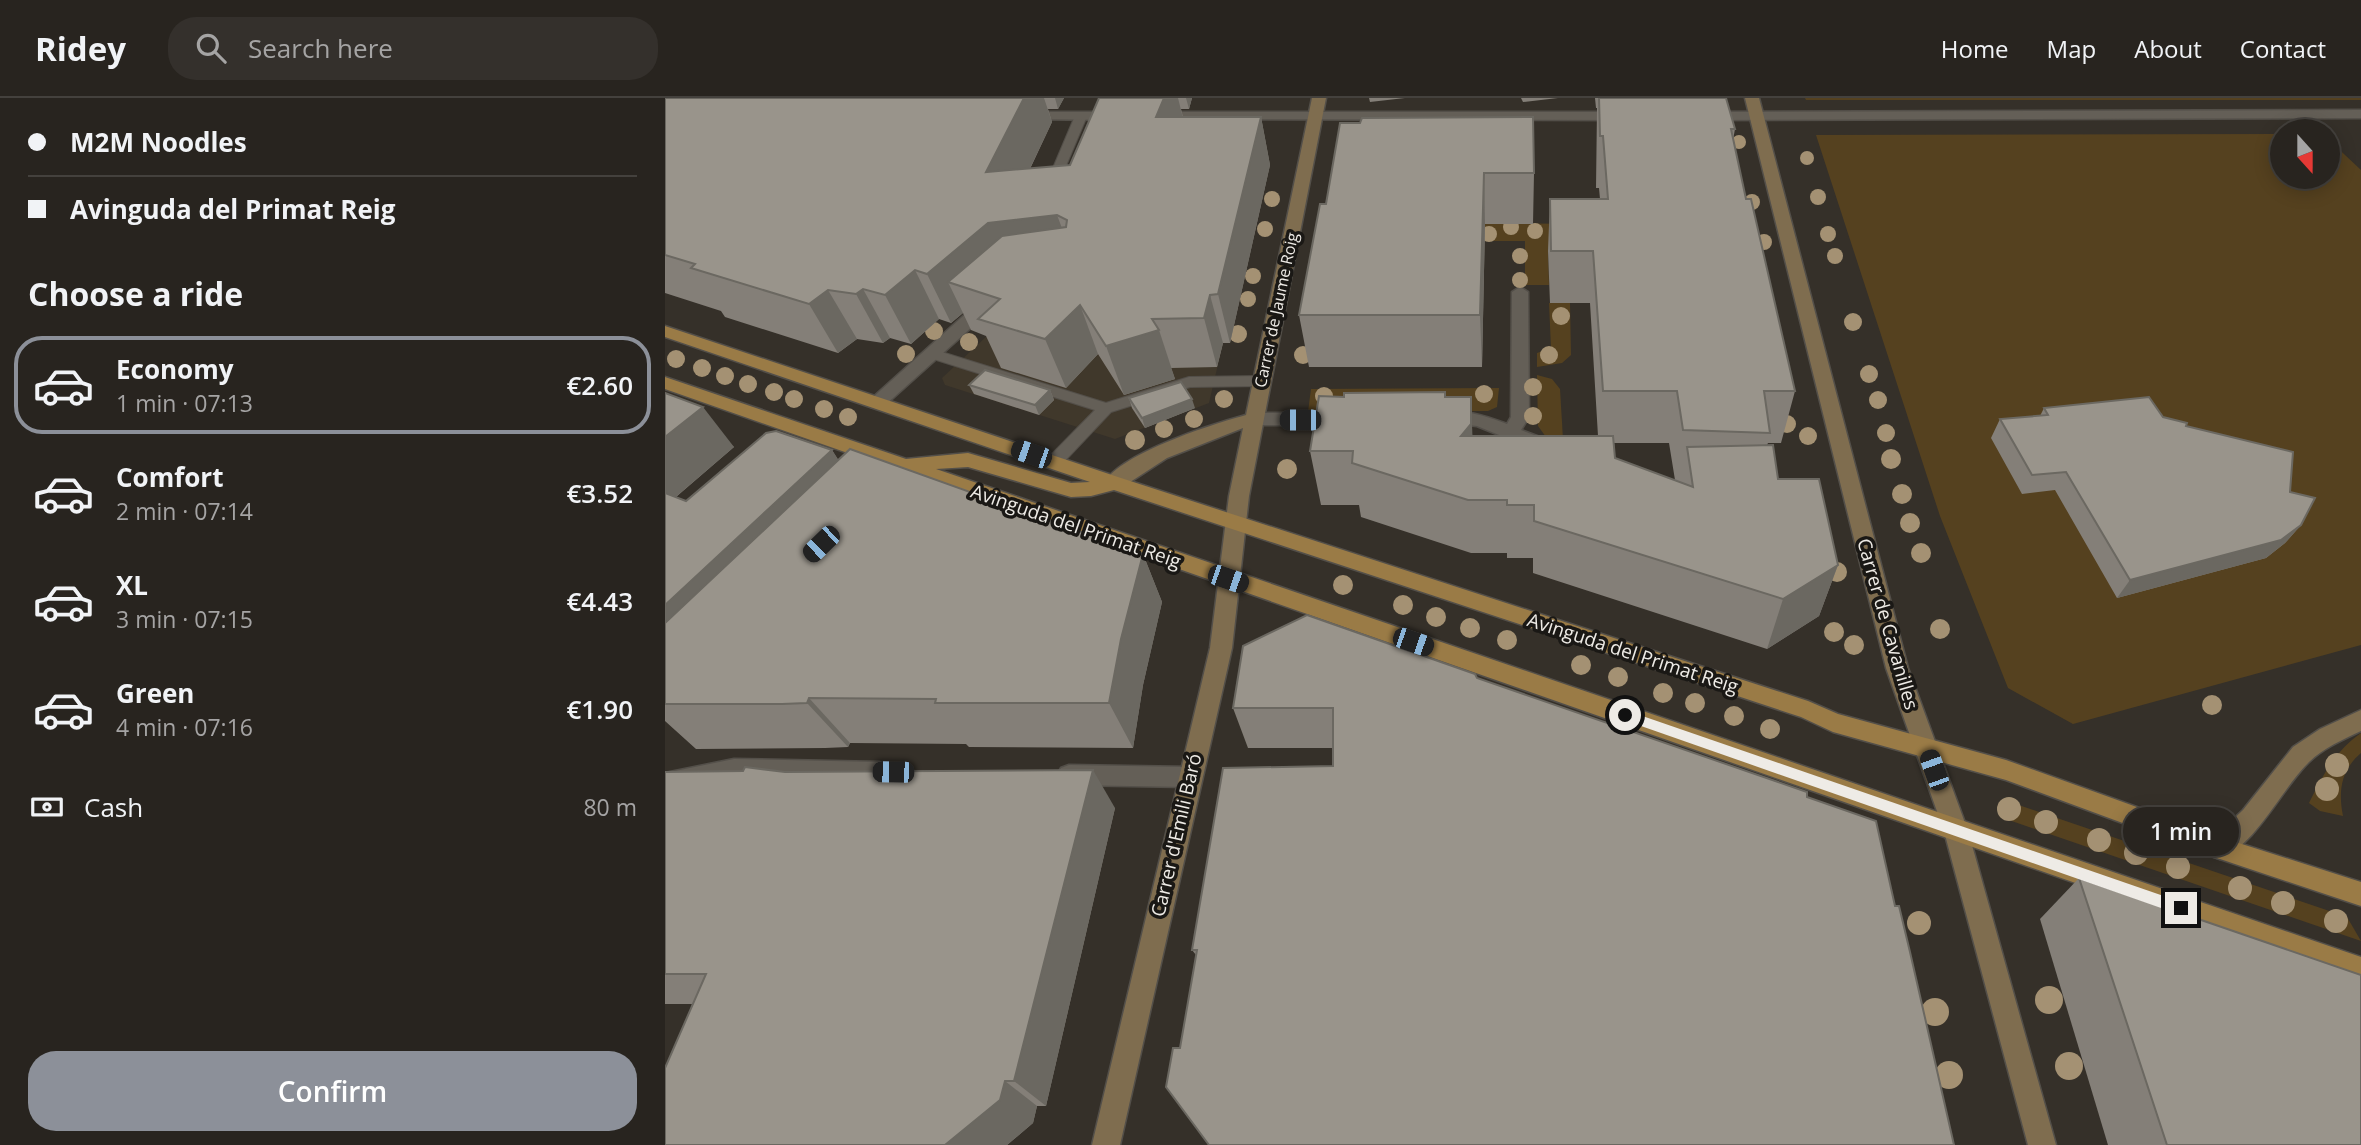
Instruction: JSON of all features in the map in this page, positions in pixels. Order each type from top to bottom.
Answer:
[{"type":"main road","name":"Avinguda del Primat Reig","points":[[665,331],[1114,483],[1808,710],[1833,722],[2006,770],[2220,848],[2361,894]]},
{"type":"main road","name":"Avinguda del Primat Reig","points":[[665,383],[2361,970]]},
{"type":"main road","points":[[901,466],[968,460],[1072,490],[1091,489],[1114,483]]},
{"type":"street","name":"Carrer de Jaume Roig","points":[[1234,522],[1319,98]]},
{"type":"street","points":[[1694,116],[1754,107],[2361,114]]},
{"type":"street","name":"Carrer de Cavanilles","points":[[1754,107],[1843,468],[1897,668],[1957,831],[2042,1145]]},
{"type":"street","points":[[1002,116],[1081,116],[1099,121],[1315,116],[1641,116]]},
{"type":"street","points":[[1511,432],[1520,417],[1520,292]]},
{"type":"street","points":[[877,403],[997,295]]},
{"type":"street","points":[[1425,418],[1467,418],[1511,432],[1558,452]]},
{"type":"street","points":[[1114,483],[1125,472],[1140,464],[1253,419],[1355,419]]},
{"type":"street","points":[[884,482],[901,466]]},
{"type":"street","name":"Carrer d'Emili Baró","points":[[1106,1145],[1221,648],[1234,522]]},
{"type":"street","points":[[2220,848],[2251,818],[2301,754],[2361,720]]},
{"type":"street","points":[[665,783],[734,769],[898,772]]},
{"type":"street","points":[[1049,775],[1189,777]]},
{"type":"lane","points":[[1058,195],[1047,195],[1081,116]]},
{"type":"lane","points":[[932,354],[1106,408]]},
{"type":"lane","points":[[1054,462],[1106,408],[1189,382],[1261,381]]},
{"type":"shaded area","points":[[1805,98],[2361,98],[2361,100],[1806,100]]},
{"type":"shaded area","points":[[2270,134],[2270,189],[2340,189],[2340,150],[2361,170],[2361,645],[2073,724],[2008,688],[1940,516],[1816,135]]},
{"type":"shaded area","points":[[1434,223],[1618,224],[1548,248],[1549,285],[1525,285],[1525,241],[1432,241]]},
{"type":"shaded area","points":[[1549,303],[1570,303],[1571,355],[1562,363],[1537,367],[1537,353],[1551,348]]},
{"type":"shaded area","points":[[987,336],[1096,347],[1222,347],[1209,403],[1115,439],[945,385],[942,378]]},
{"type":"shaded area","points":[[1537,375],[1552,379],[1560,389],[1563,439],[1546,437],[1538,426]]},
{"type":"shaded area","points":[[1499,388],[1497,407],[1488,411],[1308,412],[1311,389]]},
{"type":"shaded area","points":[[2361,733],[2361,753],[2349,766],[2341,790],[2343,816],[2320,811],[2309,803],[2319,783],[2337,756]]},
{"type":"shaded area","points":[[2004,800],[2347,917],[2361,941],[2003,818]]},
{"type":"building","points":[[665,98],[1024,98],[986,172],[1070,165],[1099,98],[1164,98],[1156,117],[1261,117],[1218,294],[1210,295],[1204,318],[1152,319],[1159,330],[1106,346],[1080,305],[1045,339],[978,319],[1000,299],[948,282],[1002,236],[1066,227],[1067,220],[1057,215],[988,223],[927,274],[915,270],[885,295],[863,289],[856,294],[828,290],[809,304],[691,268],[695,264],[665,255]]},
{"type":"building","points":[[1599,98],[1726,98],[1735,129],[1731,129],[1746,199],[1751,199],[1795,391],[1764,391],[1770,433],[1683,430],[1677,391],[1603,391],[1593,251],[1551,251],[1550,199],[1608,199],[1603,136],[1600,136]]},
{"type":"building","points":[[1533,117],[1534,173],[1484,173],[1480,315],[1299,315],[1320,204],[1326,204],[1340,123],[1360,123],[1362,118]]},
{"type":"building","points":[[985,370],[1050,390],[1035,405],[969,385]]},
{"type":"building","points":[[1181,382],[1192,399],[1142,418],[1129,398]]},
{"type":"building","points":[[1445,392],[1445,397],[1471,397],[1471,424],[1461,436],[1613,436],[1615,458],[1693,487],[1687,447],[1773,445],[1778,479],[1819,479],[1838,565],[1783,599],[1534,521],[1534,505],[1507,505],[1507,500],[1468,500],[1352,463],[1353,451],[1310,451],[1319,396],[1344,397],[1344,393]]},
{"type":"building","points":[[665,393],[703,407],[665,437]]},
{"type":"building","points":[[2149,397],[2163,417],[2187,423],[2186,426],[2293,452],[2290,492],[2315,498],[2301,525],[2281,540],[2130,580],[2066,472],[2032,475],[2000,419],[2048,415],[2044,408]]},
{"type":"building","points":[[776,431],[832,450],[665,605],[665,493],[686,501],[766,433]]},
{"type":"building","points":[[850,449],[1143,554],[1121,639],[1109,703],[935,703],[936,699],[809,698],[807,703],[665,704],[665,623]]},
{"type":"building","points":[[1307,615],[1475,674],[1477,678],[1807,792],[1807,797],[1876,821],[1895,906],[1899,906],[1954,1145],[1209,1145],[1166,1087],[1173,1048],[1180,1048],[1197,950],[1192,950],[1223,768],[1333,766],[1333,708],[1233,708],[1243,646]]},
{"type":"building","points":[[745,767],[785,772],[1093,770],[1014,1081],[1005,1081],[1000,1100],[945,1145],[665,1145],[665,1068],[706,974],[665,974],[665,772],[743,771]]},
{"type":"building","points":[[2079,878],[2361,975],[2361,1145],[2167,1145]]},
{"type":"route","points":[[1625,715],[2181,908]]}]
